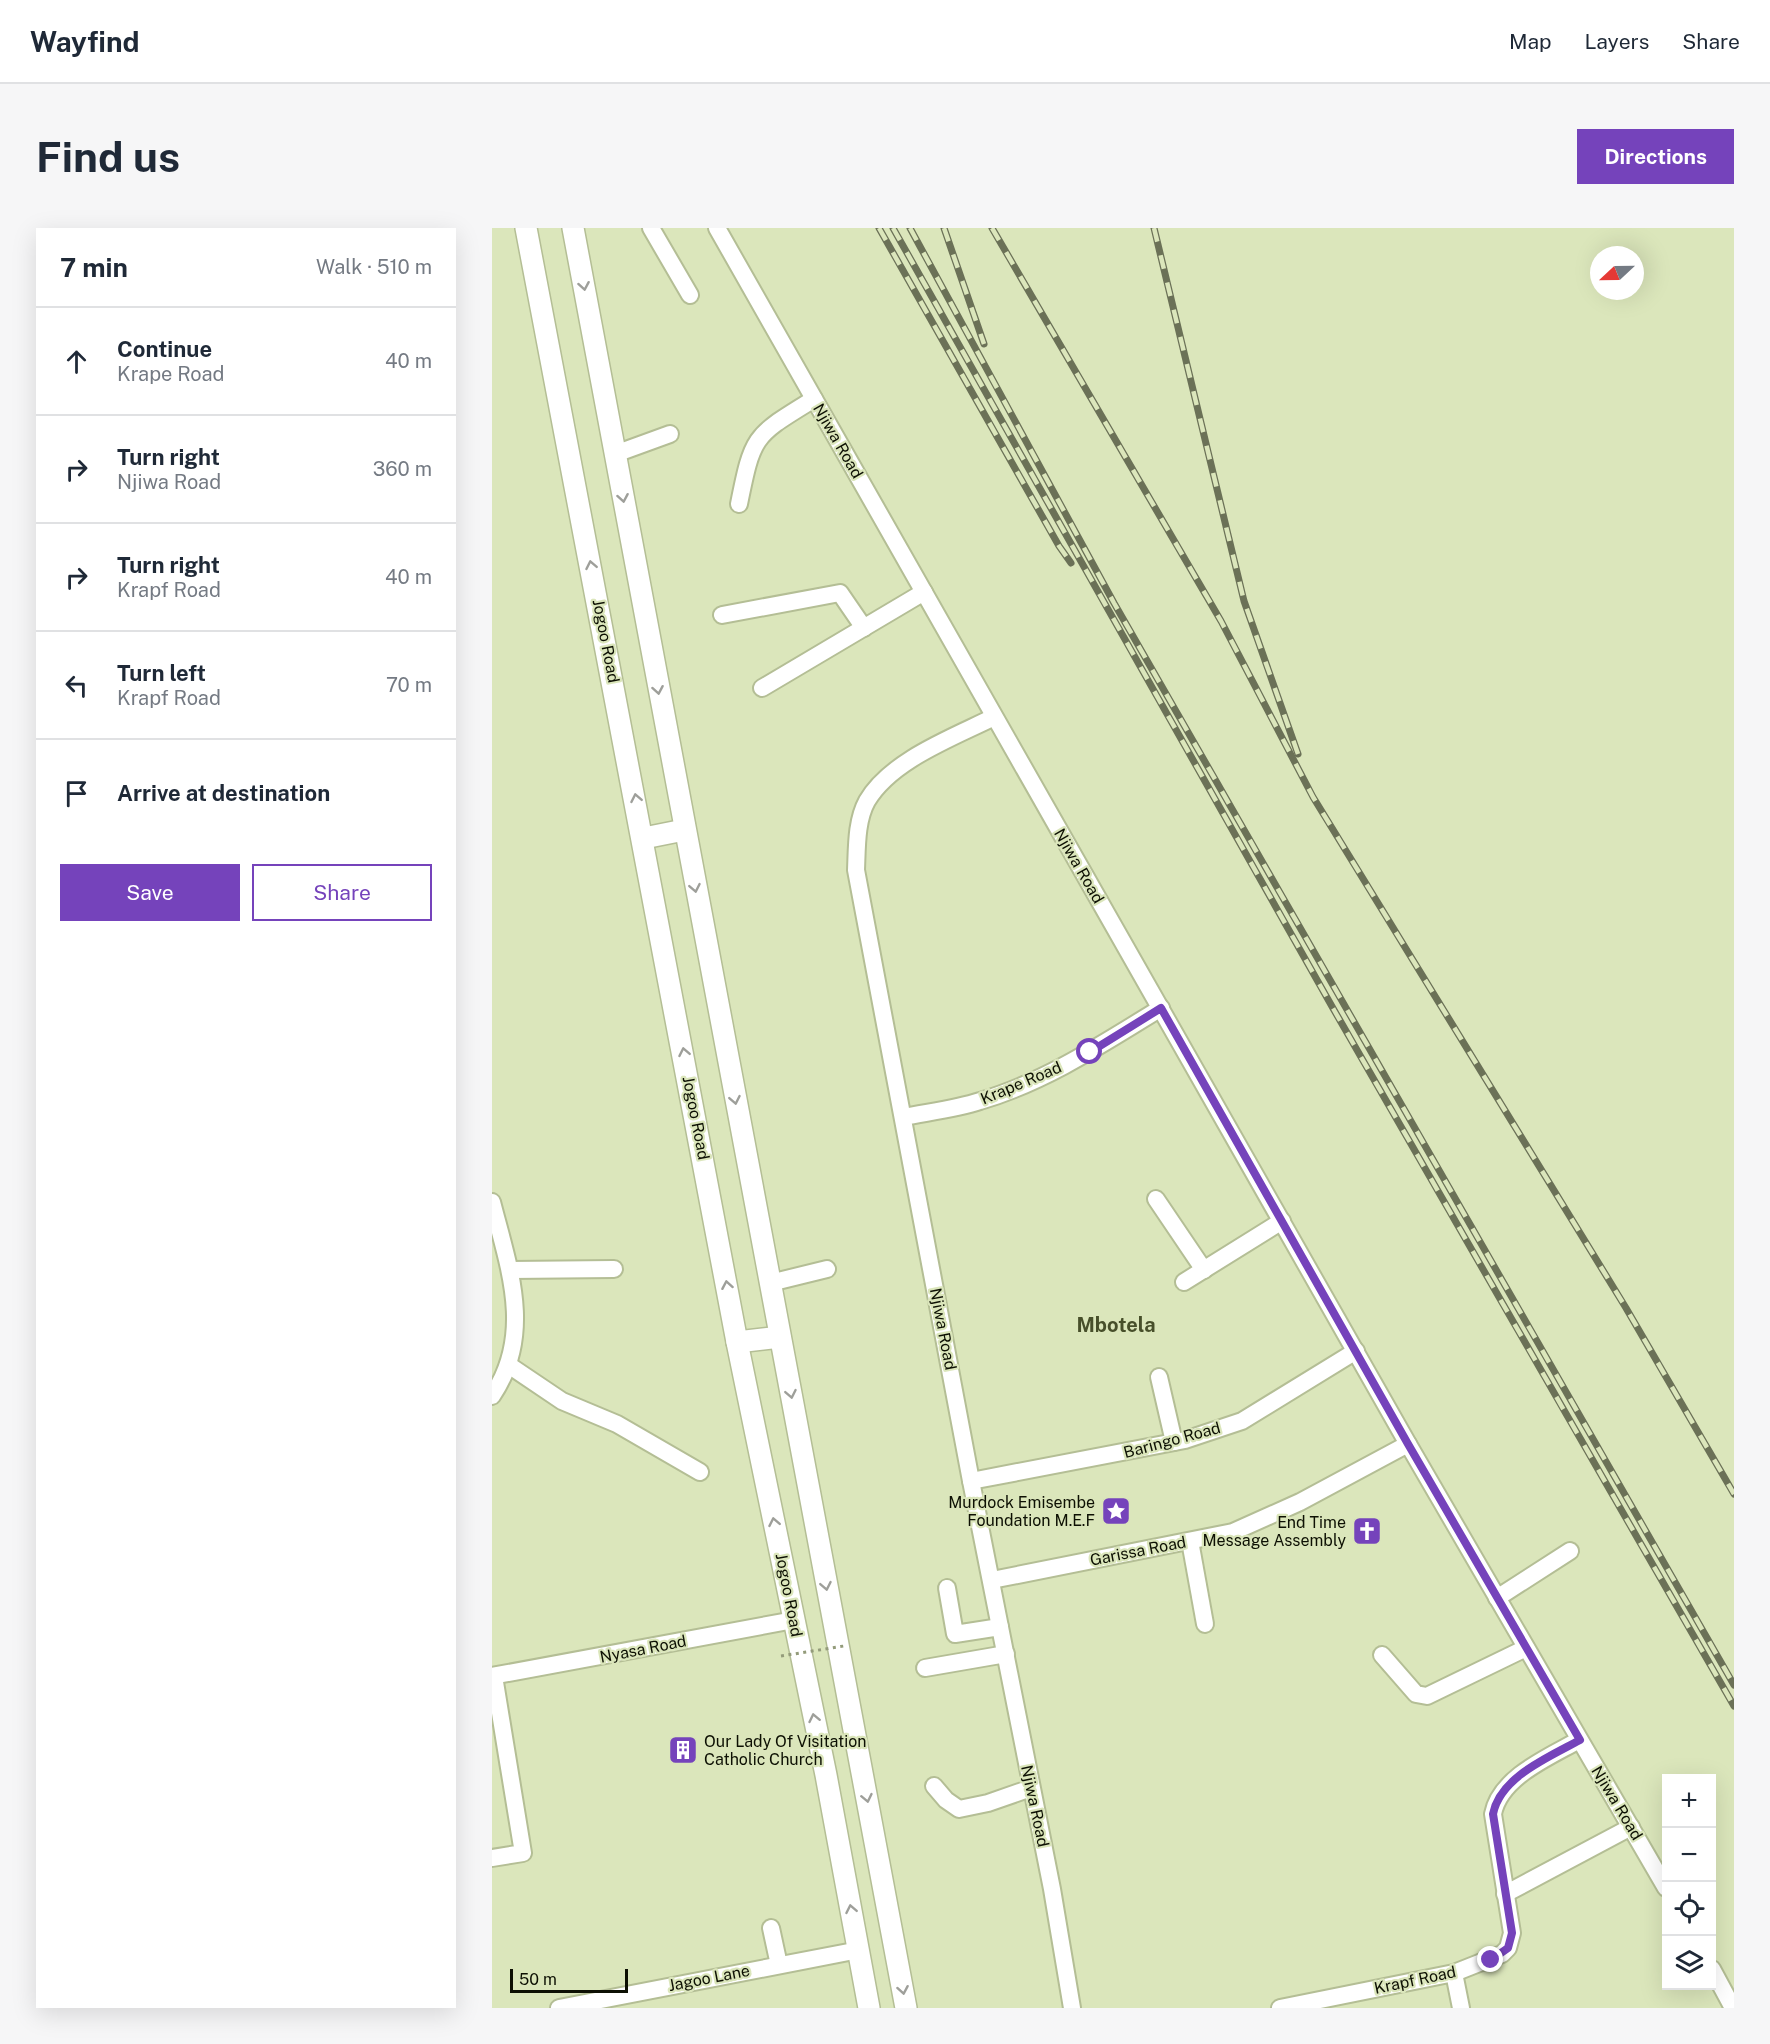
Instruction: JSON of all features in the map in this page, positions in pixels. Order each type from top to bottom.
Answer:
[{"type":"main road","name":"Jogoo Road","points":[[526,228],[644,838],[737,1342],[794,1620],[869,2008]]},
{"type":"main road","points":[[573,228],[906,2008]]},
{"type":"main road","points":[[644,838],[684,830]]},
{"type":"main road","points":[[737,1342],[780,1337]]},
{"type":"street","points":[[651,228],[690,295]]},
{"type":"street","name":"Njiwa Road","points":[[717,228],[1408,1444],[1663,1882]]},
{"type":"street","points":[[739,504],[755,442],[768,428],[814,399]]},
{"type":"street","points":[[615,454],[670,434]]},
{"type":"street","points":[[762,688],[924,592]]},
{"type":"street","points":[[722,615],[840,593],[864,628]]},
{"type":"street","name":"Njiwa Road","points":[[994,717],[912,758],[867,800],[861,817],[856,870],[1072,2008]]},
{"type":"street","name":"Krape Road","points":[[903,1117],[980,1101],[1032,1080],[1090,1052],[1161,1008]]},
{"type":"street","points":[[1155,1199],[1204,1270]]},
{"type":"street","points":[[492,1202],[510,1270],[516,1320],[510,1366],[492,1396]]},
{"type":"street","points":[[1184,1282],[1282,1221]]},
{"type":"street","points":[[510,1270],[614,1269]]},
{"type":"street","points":[[770,1284],[827,1269]]},
{"type":"street","name":"Baringo Road","points":[[971,1481],[1174,1442],[1242,1421],[1356,1351]]},
{"type":"street","points":[[510,1366],[562,1401],[617,1424],[700,1472]]},
{"type":"street","points":[[1159,1377],[1174,1442]]},
{"type":"street","name":"Garissa Road","points":[[992,1580],[1233,1532],[1300,1503],[1408,1444]]},
{"type":"street","points":[[1190,1541],[1205,1624]]},
{"type":"street","points":[[1497,1598],[1570,1551]]},
{"type":"street","points":[[947,1588],[955,1634],[1000,1627]]},
{"type":"street","name":"Nyasa Road","points":[[493,1676],[794,1620]]},
{"type":"street","points":[[1382,1655],[1416,1694],[1427,1696],[1526,1648]]},
{"type":"street","points":[[925,1668],[1006,1654]]},
{"type":"street","points":[[492,1858],[523,1853],[498,1742],[493,1676]]},
{"type":"street","name":"Krapf Road","points":[[1280,2008],[1454,1973],[1491,1960],[1508,1948],[1512,1933],[1493,1814],[1499,1795],[1541,1762],[1580,1740]]},
{"type":"street","points":[[934,1786],[946,1800],[959,1809],[988,1803],[1031,1788]]},
{"type":"street","points":[[1505,1894],[1631,1827]]},
{"type":"street","points":[[771,1928],[779,1965]]},
{"type":"street","name":"Jagoo Lane","points":[[559,2008],[859,1950]]},
{"type":"street","points":[[1454,1973],[1461,2008]]},
{"type":"street","points":[[1716,1976],[1733,2008]]},
{"type":"path","points":[[781,1656],[844,1646]]},
{"type":"railway","points":[[879,228],[1059,546],[1071,563]]},
{"type":"railway","points":[[893,228],[1334,1010],[1734,1706]]},
{"type":"railway","points":[[910,228],[1114,603],[1734,1685]]},
{"type":"railway","points":[[944,228],[984,344]]},
{"type":"railway","points":[[992,228],[1221,621],[1313,797],[1626,1308],[1734,1494]]},
{"type":"railway","points":[[1154,228],[1244,601],[1298,754]]},
{"type":"place","name":"Murdock Emisembe Foundation M.E.F","points":[[1116,1511]]},
{"type":"place","name":"End Time Message Assembly","points":[[1367,1531]]},
{"type":"place","name":"Our Lady Of Visitation Catholic Church","points":[[683,1750]]},
{"type":"district","name":"Mbotela","points":[[1116,1325]]},
{"type":"route","points":[[1090,1052],[1161,1008],[1408,1444],[1580,1740],[1541,1762],[1504,1789],[1495,1802],[1493,1814],[1512,1933],[1508,1948],[1491,1960]]}]
